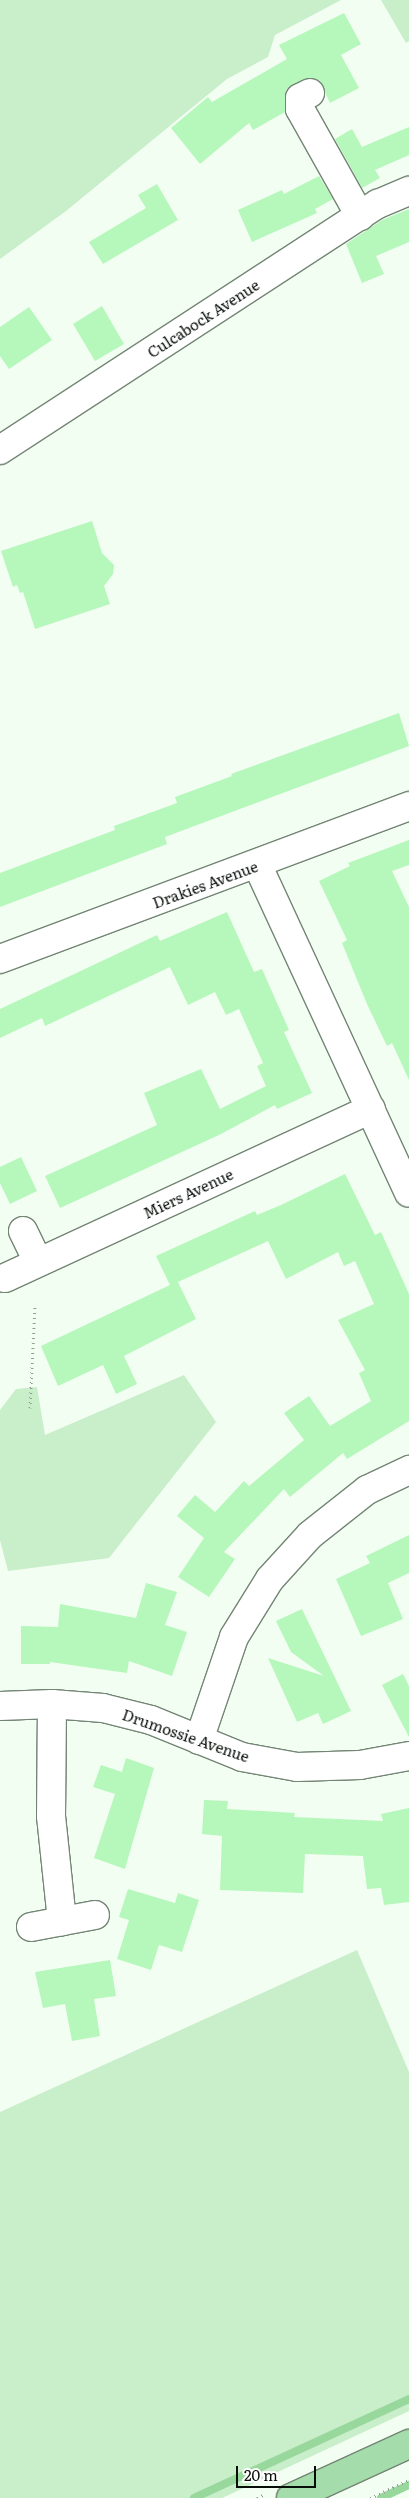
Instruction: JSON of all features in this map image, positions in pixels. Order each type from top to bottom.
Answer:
[{"type":"main road","points":[[290,2498],[409,2444]]},
{"type":"street","points":[[310,93],[300,98],[300,109],[360,216]]},
{"type":"street","name":"Culcabock Avenue","points":[[0,450],[360,216],[409,191]]},
{"type":"street","name":"Drakies Avenue","points":[[0,959],[409,806]]},
{"type":"street","points":[[257,864],[409,1193]]},
{"type":"street","name":"Miers Avenue","points":[[5,1278],[371,1109]]},
{"type":"street","points":[[23,1231],[38,1262]]},
{"type":"street","points":[[198,1740],[234,1637],[270,1579],[310,1535],[368,1490],[409,1470]]},
{"type":"street","points":[[52,1704],[51,1816],[62,1921]]},
{"type":"street","name":"Drumossie Avenue","points":[[0,1706],[52,1704],[103,1708],[151,1720],[242,1757],[297,1767],[360,1765],[409,1756]]},
{"type":"street","points":[[31,1928],[95,1915]]},
{"type":"path","points":[[30,1408],[35,1306]]},
{"type":"path","points":[[370,2498],[409,2480]]},
{"type":"green space","points":[[0,0],[341,0],[275,35],[268,57],[227,79],[66,211],[0,259]]},
{"type":"green space","points":[[381,0],[409,0],[409,41],[406,43]]},
{"type":"green space","points":[[184,1375],[216,1422],[109,1558],[8,1571],[0,1540],[0,1410],[16,1389],[37,1387],[45,1435]]},
{"type":"green space","points":[[357,1950],[409,2072],[409,2411],[222,2498],[0,2498],[0,2112]]},
{"type":"building","points":[[344,13],[361,44],[341,55],[359,88],[330,103],[319,80],[303,79],[286,90],[285,112],[253,130],[249,123],[200,164],[171,128],[208,97],[212,102],[287,59],[279,45]]},
{"type":"building","points":[[409,127],[409,155],[375,170],[380,178],[362,188],[335,139],[352,129],[362,147]]},
{"type":"building","points":[[319,176],[333,199],[315,209],[317,213],[252,242],[238,210],[282,190],[284,194]]},
{"type":"building","points":[[157,184],[178,220],[103,264],[89,242],[146,208],[138,195]]},
{"type":"building","points":[[409,209],[409,242],[376,256],[384,274],[362,283],[346,244],[382,220]]},
{"type":"building","points":[[102,306],[124,344],[95,361],[73,324]]},
{"type":"building","points":[[29,307],[52,340],[9,369],[0,356],[0,327]]},
{"type":"building","points":[[92,521],[102,553],[114,565],[113,574],[104,586],[110,604],[35,629],[23,592],[20,593],[17,585],[13,587],[1,551]]},
{"type":"building","points":[[399,713],[409,746],[165,837],[167,844],[0,907],[0,873],[115,830],[114,826],[177,803],[175,797],[232,776],[231,774]]},
{"type":"building","points":[[409,840],[409,865],[392,871],[409,907],[409,1080],[392,1043],[387,1046],[367,1004],[342,943],[347,940],[319,881],[350,866],[348,863]]},
{"type":"building","points":[[227,912],[254,972],[262,969],[289,1030],[284,1032],[312,1093],[277,1109],[275,1105],[221,1134],[60,1208],[45,1176],[157,1125],[144,1093],[201,1069],[220,1109],[266,1086],[257,1066],[263,1063],[239,1009],[226,1015],[215,992],[188,1005],[170,967],[45,1026],[42,1018],[0,1038],[0,1009],[157,935],[160,941]]},
{"type":"building","points":[[21,1157],[37,1191],[10,1204],[0,1183],[0,1167]]},
{"type":"building","points":[[345,1174],[375,1235],[381,1232],[409,1294],[409,1421],[347,1459],[343,1453],[290,1497],[284,1489],[224,1552],[235,1559],[209,1597],[178,1577],[204,1538],[177,1516],[195,1495],[215,1512],[244,1481],[249,1486],[304,1440],[284,1413],[309,1396],[330,1426],[371,1401],[359,1373],[365,1370],[338,1320],[374,1304],[355,1261],[344,1266],[338,1252],[286,1279],[268,1241],[178,1282],[196,1319],[124,1356],[137,1384],[116,1394],[103,1365],[58,1386],[41,1346],[170,1285],[156,1256],[255,1211],[257,1215],[281,1205]]},
{"type":"building","points":[[409,1535],[409,1573],[388,1583],[403,1619],[361,1636],[336,1579],[370,1563],[366,1556]]},
{"type":"building","points":[[146,1583],[177,1592],[165,1625],[187,1632],[172,1676],[129,1661],[127,1673],[50,1662],[50,1664],[21,1664],[21,1626],[58,1627],[60,1604],[136,1618]]},
{"type":"building","points":[[302,1609],[351,1711],[323,1724],[318,1713],[297,1722],[268,1658],[324,1676],[291,1652],[276,1621]]},
{"type":"building","points":[[403,1674],[409,1686],[409,1737],[382,1685]]},
{"type":"building","points":[[126,1758],[154,1768],[125,1869],[94,1858],[115,1794],[93,1787],[101,1765],[122,1772]]},
{"type":"building","points":[[204,1800],[228,1801],[227,1809],[295,1813],[294,1817],[383,1821],[381,1814],[409,1808],[409,1902],[384,1905],[381,1888],[367,1889],[363,1856],[305,1854],[303,1893],[220,1890],[222,1836],[202,1834]]},
{"type":"building","points":[[128,1889],[175,1903],[178,1893],[199,1900],[182,1952],[159,1945],[151,1970],[117,1959],[129,1920],[119,1917]]},
{"type":"building","points":[[110,1960],[116,1996],[94,1999],[100,2036],[72,2041],[65,2004],[43,2008],[35,1972]]},
{"type":"waterway","points":[[194,2498],[409,2399]]},
{"type":"waterway","points":[[381,2498],[409,2485]]}]
